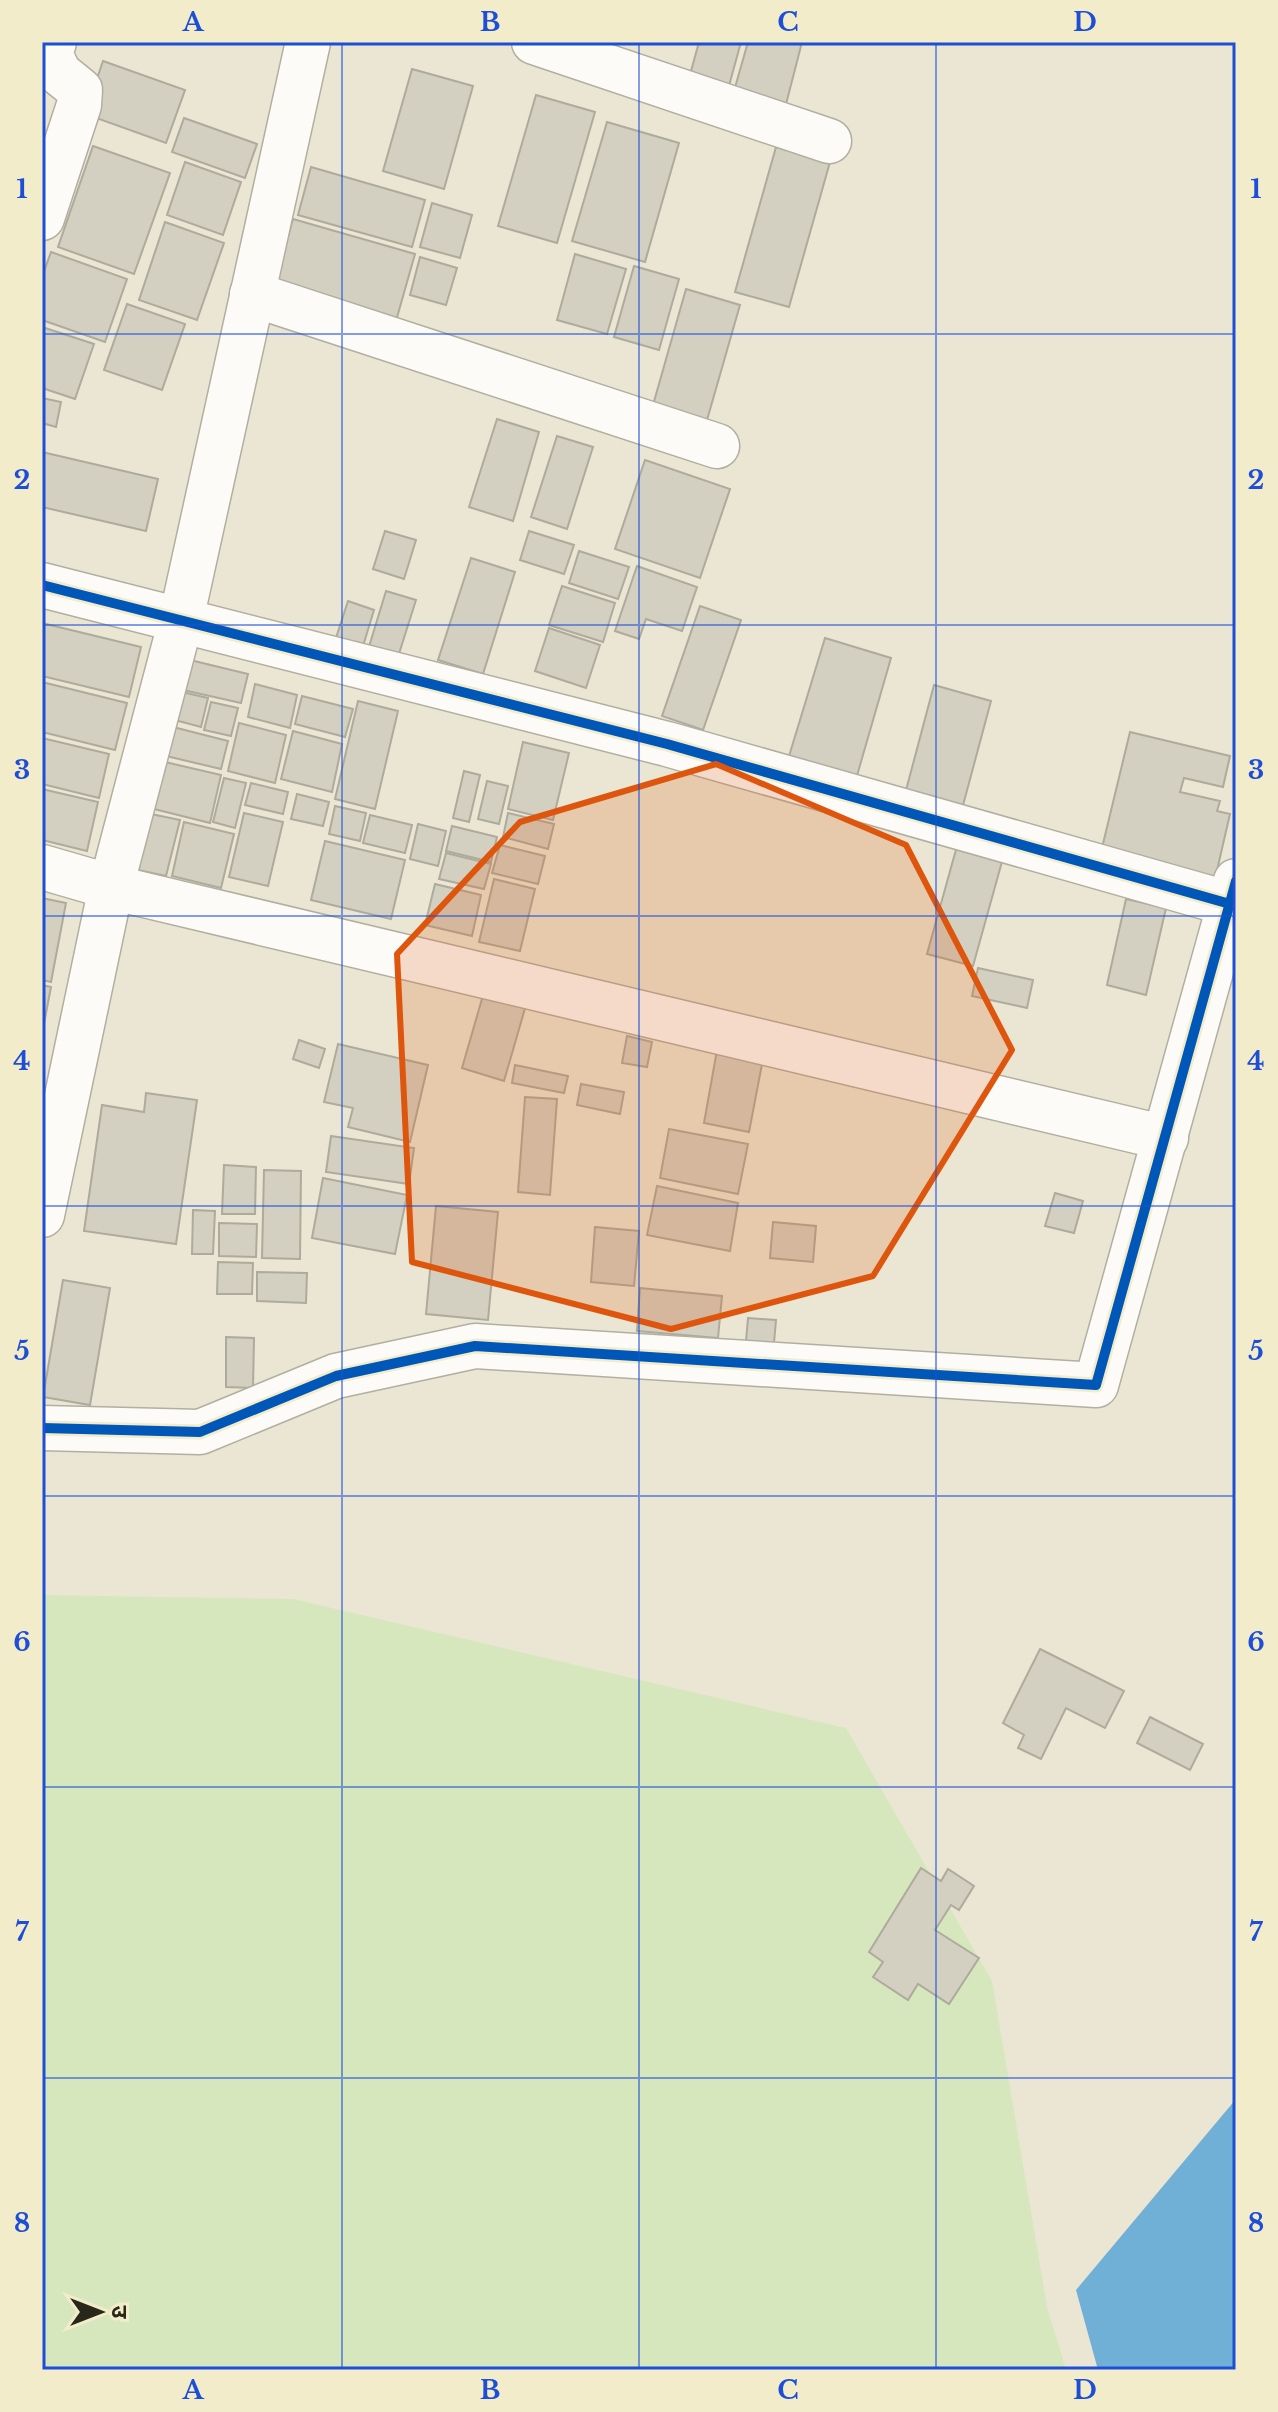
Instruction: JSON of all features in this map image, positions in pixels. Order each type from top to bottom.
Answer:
[{"type":"street","points":[[42,218],[79,105],[80,90],[59,73],[50,54],[54,42]]},
{"type":"street","points":[[42,1215],[111,887],[181,620],[308,42]]},
{"type":"street","points":[[534,42],[829,141]]},
{"type":"street","points":[[252,294],[717,446]]},
{"type":"street","points":[[42,585],[1233,892],[1096,1385],[475,1346],[336,1376],[200,1432],[42,1428]]},
{"type":"street","points":[[42,867],[111,887],[1166,1138]]},
{"type":"highlighted area","points":[[716,764],[906,845],[1012,1050],[873,1276],[671,1329],[412,1262],[397,954],[520,822]]},
{"type":"green space","points":[[42,1595],[293,1599],[846,1728],[992,1981],[1047,2307],[1066,2370],[42,2370]]},
{"type":"water","points":[[1236,2099],[1236,2370],[1098,2370],[1076,2290]]},
{"type":"building","points":[[699,42],[741,42],[727,93],[688,82]]},
{"type":"building","points":[[748,42],[802,42],[784,112],[732,98]]},
{"type":"building","points":[[103,61],[185,90],[166,143],[85,114]]},
{"type":"building","points":[[412,69],[473,86],[444,189],[383,171]]},
{"type":"building","points":[[536,95],[595,112],[557,243],[498,226]]},
{"type":"building","points":[[184,118],[257,144],[245,178],[172,152]]},
{"type":"building","points":[[607,122],[679,143],[645,262],[572,241]]},
{"type":"building","points":[[93,146],[170,173],[134,274],[58,247]]},
{"type":"building","points":[[776,147],[830,162],[789,307],[735,292]]},
{"type":"building","points":[[185,162],[241,182],[223,235],[167,215]]},
{"type":"building","points":[[311,167],[425,200],[412,247],[298,215]]},
{"type":"building","points":[[432,203],[472,215],[460,258],[420,247]]},
{"type":"building","points":[[293,219],[415,254],[394,328],[272,292]]},
{"type":"building","points":[[165,222],[224,243],[197,320],[139,300]]},
{"type":"building","points":[[51,252],[127,279],[105,342],[42,320],[42,277]]},
{"type":"building","points":[[575,254],[626,269],[607,334],[557,320]]},
{"type":"building","points":[[420,257],[457,268],[446,305],[410,295]]},
{"type":"building","points":[[634,266],[679,279],[659,350],[614,337]]},
{"type":"building","points":[[686,289],[740,305],[705,427],[651,412]]},
{"type":"building","points":[[127,304],[185,324],[162,390],[104,370]]},
{"type":"building","points":[[42,327],[94,344],[75,399],[42,388]]},
{"type":"building","points":[[42,398],[61,402],[56,427],[42,423]]},
{"type":"building","points":[[497,419],[539,432],[513,521],[469,507]]},
{"type":"building","points":[[557,436],[593,447],[567,529],[531,517]]},
{"type":"building","points":[[42,452],[158,479],[146,531],[42,507]]},
{"type":"building","points":[[645,460],[730,489],[700,578],[615,549]]},
{"type":"building","points":[[385,531],[416,540],[404,579],[373,569]]},
{"type":"building","points":[[529,531],[574,545],[564,574],[520,560]]},
{"type":"building","points":[[579,551],[629,567],[618,599],[569,583]]},
{"type":"building","points":[[471,558],[515,572],[483,674],[438,660]]},
{"type":"building","points":[[637,566],[697,587],[682,631],[646,619],[639,639],[615,631]]},
{"type":"building","points":[[562,586],[615,603],[603,642],[549,625]]},
{"type":"building","points":[[386,591],[416,600],[397,660],[368,650]]},
{"type":"building","points":[[348,601],[374,610],[360,656],[333,647]]},
{"type":"building","points":[[700,606],[741,620],[703,730],[662,716]]},
{"type":"building","points":[[42,623],[141,647],[129,697],[42,676]]},
{"type":"building","points":[[549,628],[600,645],[586,688],[535,671]]},
{"type":"building","points":[[825,638],[891,658],[854,786],[786,766]]},
{"type":"building","points":[[190,660],[248,674],[241,703],[183,690]]},
{"type":"building","points":[[42,682],[127,703],[115,750],[42,732]]},
{"type":"building","points":[[255,684],[297,695],[290,728],[248,717]]},
{"type":"building","points":[[934,685],[991,701],[962,809],[905,794]]},
{"type":"building","points":[[182,692],[208,698],[201,727],[175,720]]},
{"type":"building","points":[[302,696],[353,709],[345,737],[295,724]]},
{"type":"building","points":[[358,701],[398,711],[375,809],[335,799]]},
{"type":"building","points":[[211,702],[238,708],[231,736],[204,730]]},
{"type":"building","points":[[239,723],[286,735],[275,783],[228,771]]},
{"type":"building","points":[[173,727],[228,741],[221,769],[166,756]]},
{"type":"building","points":[[293,731],[342,744],[332,792],[281,779]]},
{"type":"building","points":[[1130,732],[1230,756],[1223,787],[1184,778],[1180,792],[1220,801],[1217,811],[1230,814],[1215,879],[1101,852]]},
{"type":"building","points":[[42,738],[109,754],[99,798],[42,784]]},
{"type":"building","points":[[523,742],[569,753],[553,820],[508,809]]},
{"type":"building","points":[[165,762],[221,775],[210,823],[154,809]]},
{"type":"building","points":[[464,771],[480,775],[469,822],[453,818]]},
{"type":"building","points":[[224,778],[246,783],[235,828],[213,822]]},
{"type":"building","points":[[487,781],[508,786],[499,824],[478,819]]},
{"type":"building","points":[[251,783],[288,792],[283,814],[245,805]]},
{"type":"building","points":[[42,789],[98,802],[87,851],[42,840]]},
{"type":"building","points":[[297,794],[329,802],[323,826],[291,819]]},
{"type":"building","points":[[335,806],[366,813],[360,841],[329,834]]},
{"type":"building","points":[[244,813],[283,822],[268,886],[229,877]]},
{"type":"building","points":[[508,813],[554,824],[548,849],[503,837]]},
{"type":"building","points":[[151,814],[180,820],[166,876],[138,870]]},
{"type":"building","points":[[370,815],[412,825],[405,853],[363,843]]},
{"type":"building","points":[[184,822],[234,834],[221,888],[172,876]]},
{"type":"building","points":[[418,824],[446,831],[438,866],[410,859]]},
{"type":"building","points":[[452,826],[497,837],[491,862],[446,851]]},
{"type":"building","points":[[325,841],[405,860],[391,919],[311,900]]},
{"type":"building","points":[[500,845],[545,856],[538,884],[492,873]]},
{"type":"building","points":[[957,846],[1003,858],[973,966],[927,954]]},
{"type":"building","points":[[446,853],[491,864],[484,889],[439,879]]},
{"type":"building","points":[[494,879],[535,889],[520,951],[479,942]]},
{"type":"building","points":[[435,884],[481,895],[472,936],[425,925]]},
{"type":"building","points":[[42,898],[66,903],[51,982],[42,980]]},
{"type":"building","points":[[1126,899],[1166,908],[1146,995],[1107,985]]},
{"type":"building","points":[[978,968],[1033,980],[1027,1008],[972,996]]},
{"type":"building","points":[[42,985],[51,987],[43,1029],[42,1029]]},
{"type":"building","points":[[486,985],[528,998],[504,1081],[462,1068]]},
{"type":"building","points":[[627,1036],[652,1042],[647,1067],[622,1063]]},
{"type":"building","points":[[299,1040],[325,1049],[319,1068],[293,1059]]},
{"type":"building","points":[[338,1044],[428,1065],[410,1142],[348,1127],[353,1108],[324,1102]]},
{"type":"building","points":[[717,1050],[763,1059],[749,1132],[704,1123]]},
{"type":"building","points":[[515,1065],[568,1076],[564,1093],[512,1083]]},
{"type":"building","points":[[581,1084],[624,1092],[620,1114],[577,1105]]},
{"type":"building","points":[[146,1093],[197,1100],[176,1244],[84,1231],[102,1105],[144,1112]]},
{"type":"building","points":[[525,1097],[557,1099],[550,1195],[518,1192]]},
{"type":"building","points":[[669,1129],[748,1144],[738,1194],[660,1178]]},
{"type":"building","points":[[331,1136],[414,1148],[409,1184],[326,1172]]},
{"type":"building","points":[[224,1165],[256,1167],[255,1214],[222,1214]]},
{"type":"building","points":[[264,1170],[301,1171],[300,1259],[262,1258]]},
{"type":"building","points":[[323,1178],[407,1195],[395,1254],[312,1238]]},
{"type":"building","points":[[657,1186],[738,1203],[730,1251],[647,1235]]},
{"type":"building","points":[[1055,1193],[1083,1201],[1074,1233],[1045,1226]]},
{"type":"building","points":[[436,1206],[498,1212],[488,1320],[426,1314]]},
{"type":"building","points":[[193,1210],[215,1211],[213,1254],[192,1254]]},
{"type":"building","points":[[773,1222],[816,1226],[813,1262],[770,1258]]},
{"type":"building","points":[[219,1223],[257,1224],[256,1257],[219,1256]]},
{"type":"building","points":[[595,1227],[639,1231],[634,1286],[591,1282]]},
{"type":"building","points":[[218,1262],[253,1263],[252,1294],[217,1294]]},
{"type":"building","points":[[257,1272],[307,1273],[306,1303],[257,1301]]},
{"type":"building","points":[[63,1280],[110,1288],[90,1405],[43,1397]]},
{"type":"building","points":[[640,1288],[722,1296],[718,1338],[637,1331]]},
{"type":"building","points":[[748,1318],[776,1320],[774,1343],[746,1341]]},
{"type":"building","points":[[226,1337],[254,1338],[253,1388],[226,1387]]},
{"type":"building","points":[[1040,1649],[1124,1691],[1105,1728],[1066,1708],[1041,1759],[1018,1748],[1024,1735],[1003,1723]]},
{"type":"building","points":[[1150,1717],[1203,1744],[1190,1770],[1137,1743]]},
{"type":"building","points":[[921,1868],[941,1881],[948,1869],[974,1886],[959,1910],[951,1905],[935,1930],[979,1958],[949,2004],[918,1984],[908,2000],[873,1977],[883,1962],[869,1952]]},
{"type":"cycle path","points":[[42,585],[667,744],[1230,904]]},
{"type":"cycle path","points":[[42,1428],[200,1432],[336,1376],[475,1346],[1096,1385],[1236,881]]}]
